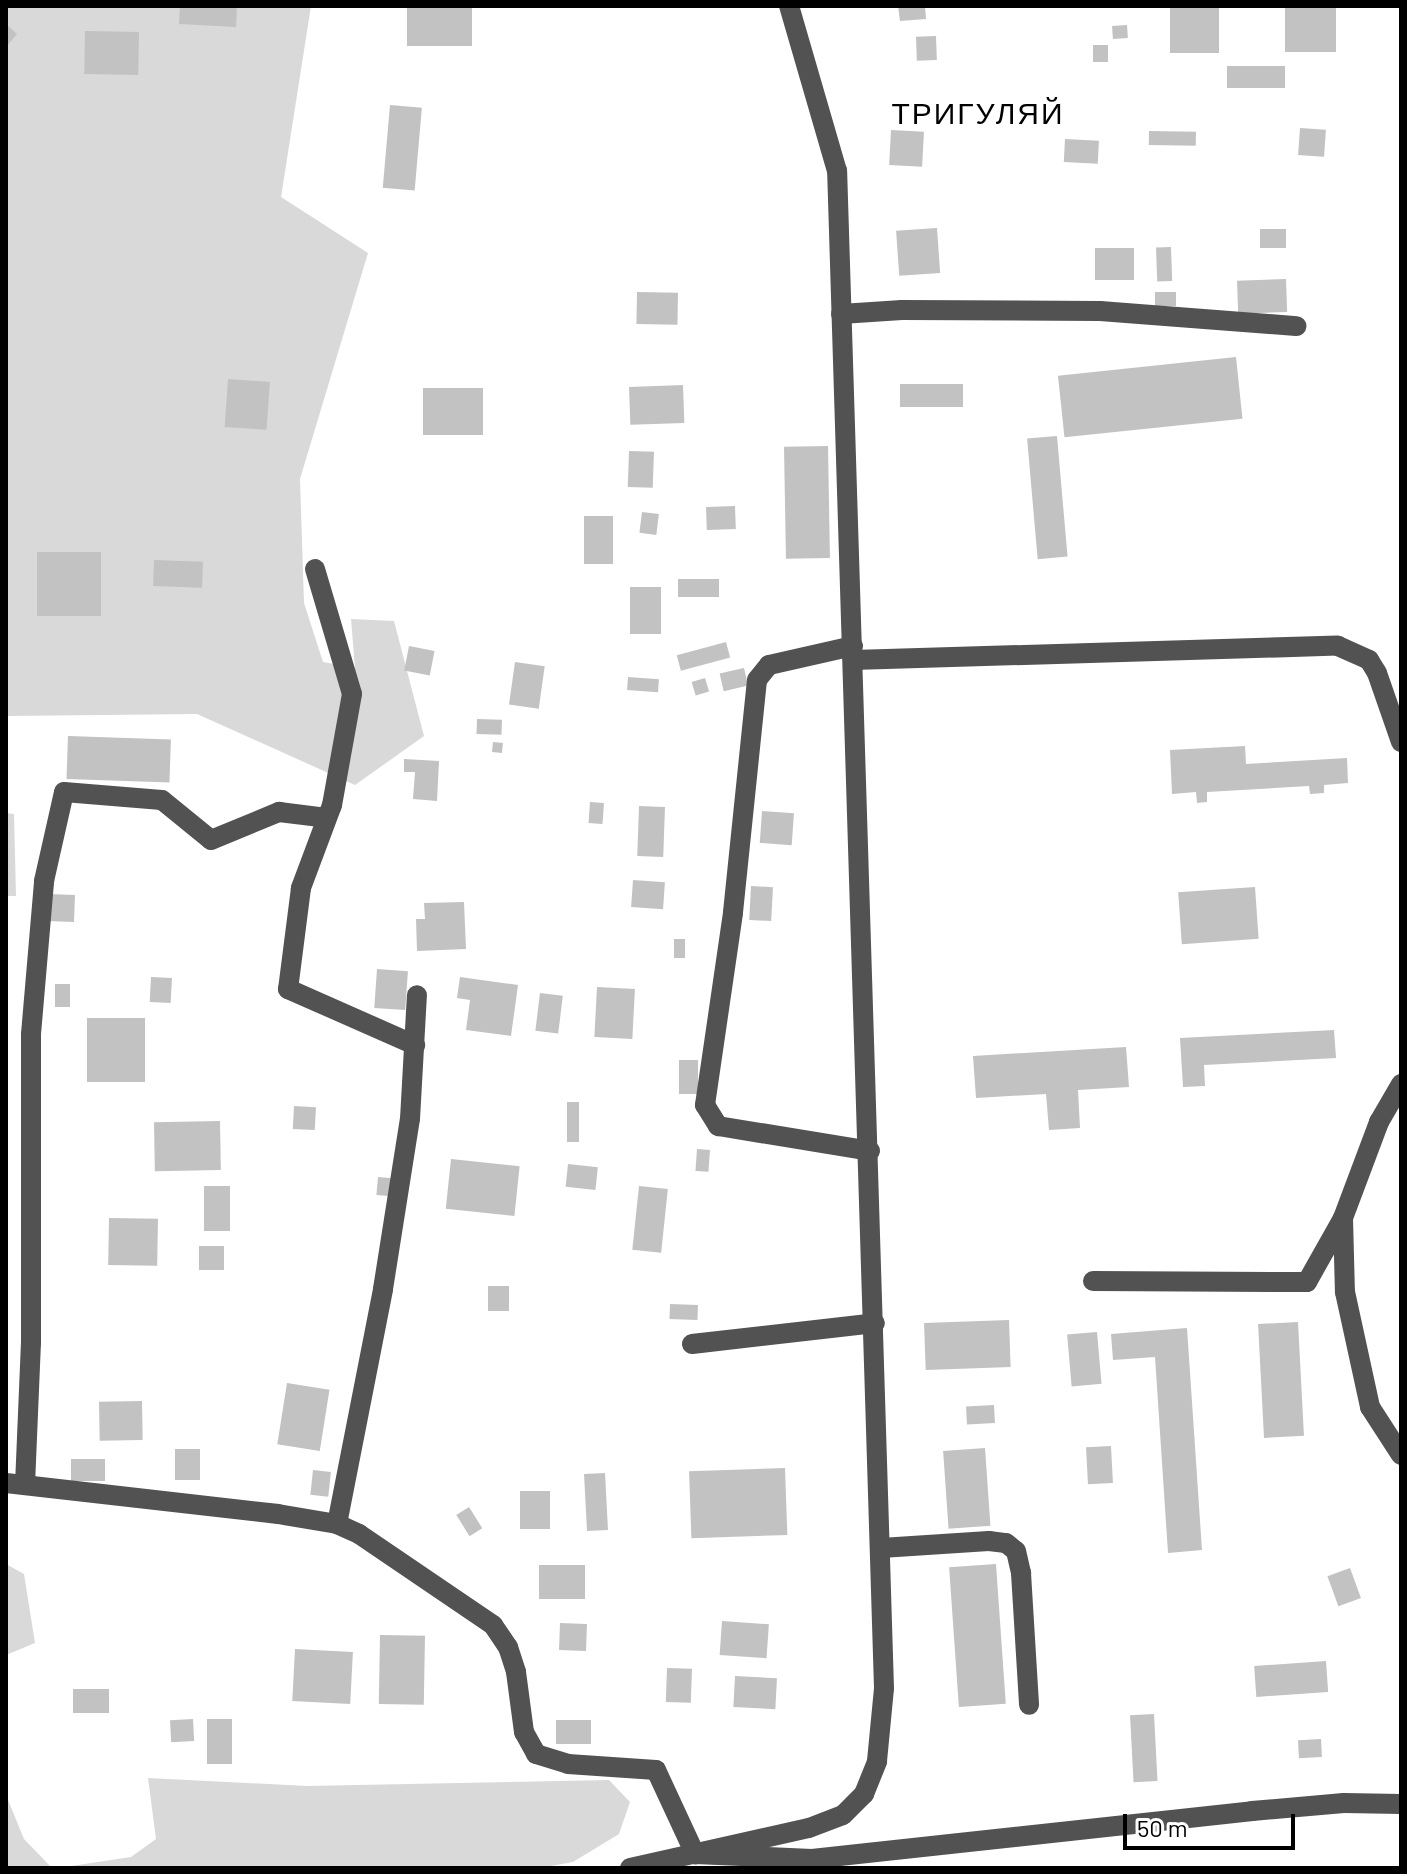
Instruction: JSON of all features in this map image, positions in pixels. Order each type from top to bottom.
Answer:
[{"type":"street","points":[[630,1868],[809,1828],[843,1815],[864,1794],[877,1761],[884,1688],[870,1151],[853,653],[847,572],[837,171],[789,6]]},
{"type":"street","points":[[841,314],[902,310],[1100,311],[1296,326]]},
{"type":"street","points":[[315,569],[352,694],[327,818],[301,888],[288,989],[415,1045]]},
{"type":"street","points":[[870,1151],[718,1126],[705,1105],[733,913],[757,680],[769,665],[853,653],[1338,646],[1369,660],[1377,673],[1401,742]]},
{"type":"street","points":[[327,818],[279,812],[211,840],[162,800],[64,792],[44,881],[31,1034],[31,1343],[15,1484],[278,1514],[337,1524],[359,1534],[493,1625],[508,1647],[516,1672],[524,1732],[536,1754],[568,1764],[656,1770],[695,1854]]},
{"type":"street","points":[[337,1524],[383,1289],[410,1119],[417,995]]},
{"type":"street","points":[[1093,1281],[1307,1282],[1343,1218],[1379,1122],[1401,1084]]},
{"type":"street","points":[[1343,1218],[1345,1292],[1370,1407],[1401,1455]]},
{"type":"street","points":[[692,1344],[875,1323]]},
{"type":"street","points":[[881,1548],[989,1541],[1006,1543],[1016,1551],[1021,1573],[1029,1705]]},
{"type":"street","points":[[695,1854],[811,1863],[1252,1811],[1344,1803],[1401,1804]]},
{"type":"shaded area","points":[[6,6],[311,6],[281,197],[368,253],[300,479],[304,603],[323,662],[355,668],[351,619],[394,621],[424,736],[355,785],[197,714],[6,716]]},
{"type":"shaded area","points":[[6,813],[14,814],[16,896],[6,896]]},
{"type":"shaded area","points":[[6,1564],[24,1574],[35,1643],[6,1655]]},
{"type":"shaded area","points":[[148,1778],[307,1786],[609,1780],[630,1802],[619,1834],[573,1862],[540,1868],[58,1868],[131,1857],[156,1839]]},
{"type":"shaded area","points":[[6,1795],[24,1839],[52,1868],[6,1868]]},
{"type":"building","points":[[180,6],[237,6],[236,27],[179,24]]},
{"type":"building","points":[[407,6],[472,6],[472,46],[407,46]]},
{"type":"building","points":[[898,6],[925,6],[926,19],[900,21]]},
{"type":"building","points":[[1170,6],[1219,6],[1219,53],[1170,53]]},
{"type":"building","points":[[1285,6],[1336,6],[1336,52],[1285,52]]},
{"type":"building","points":[[6,24],[17,34],[6,47]]},
{"type":"building","points":[[1127,25],[1128,38],[1113,39],[1112,26]]},
{"type":"building","points":[[85,31],[139,32],[138,75],[84,74]]},
{"type":"building","points":[[936,36],[937,60],[917,61],[916,37]]},
{"type":"building","points":[[1093,45],[1108,45],[1108,62],[1093,62]]},
{"type":"building","points":[[1227,66],[1285,66],[1285,88],[1227,88]]},
{"type":"building","points":[[390,105],[422,108],[415,190],[383,188]]},
{"type":"building","points":[[1300,128],[1326,130],[1324,157],[1298,155]]},
{"type":"building","points":[[891,130],[924,132],[922,167],[889,165]]},
{"type":"building","points":[[1149,131],[1196,132],[1196,146],[1149,145]]},
{"type":"building","points":[[1065,139],[1099,141],[1098,164],[1064,162]]},
{"type":"building","points":[[937,228],[940,273],[899,276],[896,231]]},
{"type":"building","points":[[1260,229],[1286,229],[1286,248],[1260,248]]},
{"type":"building","points":[[1171,247],[1172,281],[1157,282],[1156,248]]},
{"type":"building","points":[[1095,248],[1134,248],[1134,280],[1095,280]]},
{"type":"building","points":[[1286,279],[1287,312],[1238,314],[1237,281]]},
{"type":"building","points":[[637,292],[678,293],[677,325],[636,324]]},
{"type":"building","points":[[1155,292],[1176,292],[1176,306],[1155,306]]},
{"type":"building","points":[[1236,357],[1242,419],[1064,437],[1058,376]]},
{"type":"building","points":[[228,379],[270,382],[267,430],[225,427]]},
{"type":"building","points":[[900,384],[963,384],[963,407],[900,407]]},
{"type":"building","points":[[683,385],[684,423],[630,425],[629,387]]},
{"type":"building","points":[[423,388],[483,388],[483,435],[423,435]]},
{"type":"building","points":[[1057,436],[1068,557],[1038,559],[1027,439]]},
{"type":"building","points":[[828,446],[830,558],[786,559],[784,447]]},
{"type":"building","points":[[629,451],[654,452],[653,488],[628,487]]},
{"type":"building","points":[[735,506],[736,529],[707,530],[706,507]]},
{"type":"building","points":[[642,512],[659,514],[656,535],[639,533]]},
{"type":"building","points":[[584,516],[613,516],[613,564],[584,564]]},
{"type":"building","points":[[37,552],[101,552],[101,616],[37,616]]},
{"type":"building","points":[[154,560],[203,562],[202,588],[153,586]]},
{"type":"building","points":[[678,579],[719,579],[719,597],[678,597]]},
{"type":"building","points":[[630,587],[661,587],[661,634],[630,634]]},
{"type":"building","points":[[726,642],[730,657],[681,671],[677,655]]},
{"type":"building","points":[[409,646],[435,651],[430,676],[404,671]]},
{"type":"building","points":[[515,662],[545,666],[539,709],[509,705]]},
{"type":"building","points":[[744,668],[748,686],[724,691],[720,674]]},
{"type":"building","points":[[628,677],[659,679],[658,692],[627,690]]},
{"type":"building","points":[[705,678],[709,691],[696,695],[692,682]]},
{"type":"building","points":[[477,719],[502,720],[501,735],[476,734]]},
{"type":"building","points":[[68,736],[171,740],[169,783],[66,779]]},
{"type":"building","points":[[493,742],[503,743],[502,753],[492,752]]},
{"type":"building","points":[[1245,746],[1246,764],[1347,758],[1348,783],[1324,785],[1324,793],[1310,794],[1309,786],[1207,792],[1207,802],[1197,803],[1196,792],[1172,794],[1170,750]]},
{"type":"building","points":[[404,759],[439,761],[437,801],[413,799],[415,772],[404,772]]},
{"type":"building","points":[[590,802],[604,803],[603,824],[589,823]]},
{"type":"building","points":[[639,806],[665,807],[663,857],[637,856]]},
{"type":"building","points":[[762,811],[794,813],[792,845],[760,843]]},
{"type":"building","points":[[633,880],[665,882],[663,909],[631,907]]},
{"type":"building","points":[[751,886],[773,887],[771,921],[749,920]]},
{"type":"building","points":[[1255,887],[1259,939],[1182,944],[1178,892]]},
{"type":"building","points":[[47,894],[75,895],[74,922],[46,921]]},
{"type":"building","points":[[464,902],[466,949],[417,951],[416,919],[425,919],[424,903]]},
{"type":"building","points":[[674,939],[685,939],[685,958],[674,958]]},
{"type":"building","points":[[377,969],[408,971],[405,1010],[374,1008]]},
{"type":"building","points":[[151,977],[172,978],[171,1003],[150,1002]]},
{"type":"building","points":[[460,977],[518,985],[511,1036],[466,1030],[470,1000],[457,998]]},
{"type":"building","points":[[55,984],[70,984],[70,1007],[55,1007]]},
{"type":"building","points":[[597,987],[635,989],[632,1039],[594,1037]]},
{"type":"building","points":[[540,993],[563,996],[558,1034],[535,1031]]},
{"type":"building","points":[[87,1018],[145,1018],[145,1082],[87,1082]]},
{"type":"building","points":[[1334,1030],[1336,1058],[1204,1065],[1205,1086],[1183,1087],[1180,1038]]},
{"type":"building","points":[[1126,1047],[1129,1087],[1078,1090],[1080,1128],[1049,1130],[1046,1094],[976,1098],[973,1056]]},
{"type":"building","points":[[679,1060],[698,1060],[698,1094],[679,1094]]},
{"type":"building","points":[[567,1102],[579,1102],[579,1142],[567,1142]]},
{"type":"building","points":[[294,1106],[316,1107],[315,1130],[293,1129]]},
{"type":"building","points":[[220,1121],[221,1170],[155,1171],[154,1122]]},
{"type":"building","points":[[697,1149],[710,1150],[708,1172],[695,1171]]},
{"type":"building","points":[[451,1159],[520,1166],[514,1216],[446,1209]]},
{"type":"building","points":[[568,1164],[598,1167],[595,1190],[566,1187]]},
{"type":"building","points":[[378,1177],[399,1179],[397,1197],[376,1195]]},
{"type":"building","points":[[204,1186],[230,1186],[230,1231],[204,1231]]},
{"type":"building","points":[[639,1186],[668,1189],[661,1253],[632,1250]]},
{"type":"building","points":[[109,1218],[158,1219],[157,1266],[108,1265]]},
{"type":"building","points":[[199,1246],[224,1246],[224,1270],[199,1270]]},
{"type":"building","points":[[488,1286],[509,1286],[509,1311],[488,1311]]},
{"type":"building","points":[[670,1304],[698,1305],[697,1320],[669,1319]]},
{"type":"building","points":[[1009,1320],[1011,1367],[926,1370],[924,1323]]},
{"type":"building","points":[[1298,1322],[1304,1436],[1264,1438],[1258,1324]]},
{"type":"building","points":[[1187,1328],[1202,1550],[1168,1553],[1155,1357],[1113,1360],[1111,1334]]},
{"type":"building","points":[[1097,1332],[1102,1384],[1072,1386],[1067,1335]]},
{"type":"building","points":[[287,1383],[329,1390],[320,1451],[277,1444]]},
{"type":"building","points":[[142,1401],[143,1440],[100,1441],[99,1402]]},
{"type":"building","points":[[994,1405],[995,1423],[967,1424],[966,1406]]},
{"type":"building","points":[[1111,1446],[1113,1483],[1088,1484],[1086,1447]]},
{"type":"building","points":[[985,1448],[990,1526],[949,1529],[943,1451]]},
{"type":"building","points":[[175,1449],[200,1449],[200,1480],[175,1480]]},
{"type":"building","points":[[71,1459],[105,1459],[105,1481],[71,1481]]},
{"type":"building","points":[[785,1468],[787,1535],[691,1538],[689,1471]]},
{"type":"building","points":[[313,1470],[331,1472],[328,1497],[310,1495]]},
{"type":"building","points":[[605,1473],[608,1530],[587,1531],[584,1474]]},
{"type":"building","points":[[520,1491],[550,1491],[550,1529],[520,1529]]},
{"type":"building","points":[[469,1507],[482,1528],[470,1536],[456,1515]]},
{"type":"building","points":[[996,1564],[1006,1704],[959,1707],[949,1567]]},
{"type":"building","points":[[539,1565],[585,1565],[585,1599],[539,1599]]},
{"type":"building","points":[[1350,1568],[1361,1598],[1338,1606],[1327,1576]]},
{"type":"building","points":[[722,1621],[769,1624],[767,1658],[720,1655]]},
{"type":"building","points":[[560,1623],[587,1624],[586,1651],[559,1650]]},
{"type":"building","points":[[380,1635],[425,1636],[424,1705],[379,1704]]},
{"type":"building","points":[[295,1649],[353,1652],[350,1704],[292,1701]]},
{"type":"building","points":[[1326,1661],[1328,1692],[1256,1697],[1254,1666]]},
{"type":"building","points":[[667,1668],[692,1669],[691,1703],[666,1702]]},
{"type":"building","points":[[735,1676],[777,1678],[775,1709],[733,1707]]},
{"type":"building","points":[[73,1689],[109,1689],[109,1713],[73,1713]]},
{"type":"building","points":[[1154,1714],[1158,1781],[1134,1782],[1130,1715]]},
{"type":"building","points":[[193,1719],[194,1741],[171,1742],[170,1720]]},
{"type":"building","points":[[207,1719],[232,1719],[232,1764],[207,1764]]},
{"type":"building","points":[[556,1720],[591,1720],[591,1744],[556,1744]]},
{"type":"building","points":[[1321,1739],[1322,1757],[1299,1758],[1298,1740]]},
{"type":"district","name":"ТРИГУЛЯЙ","points":[[978,112]]}]
